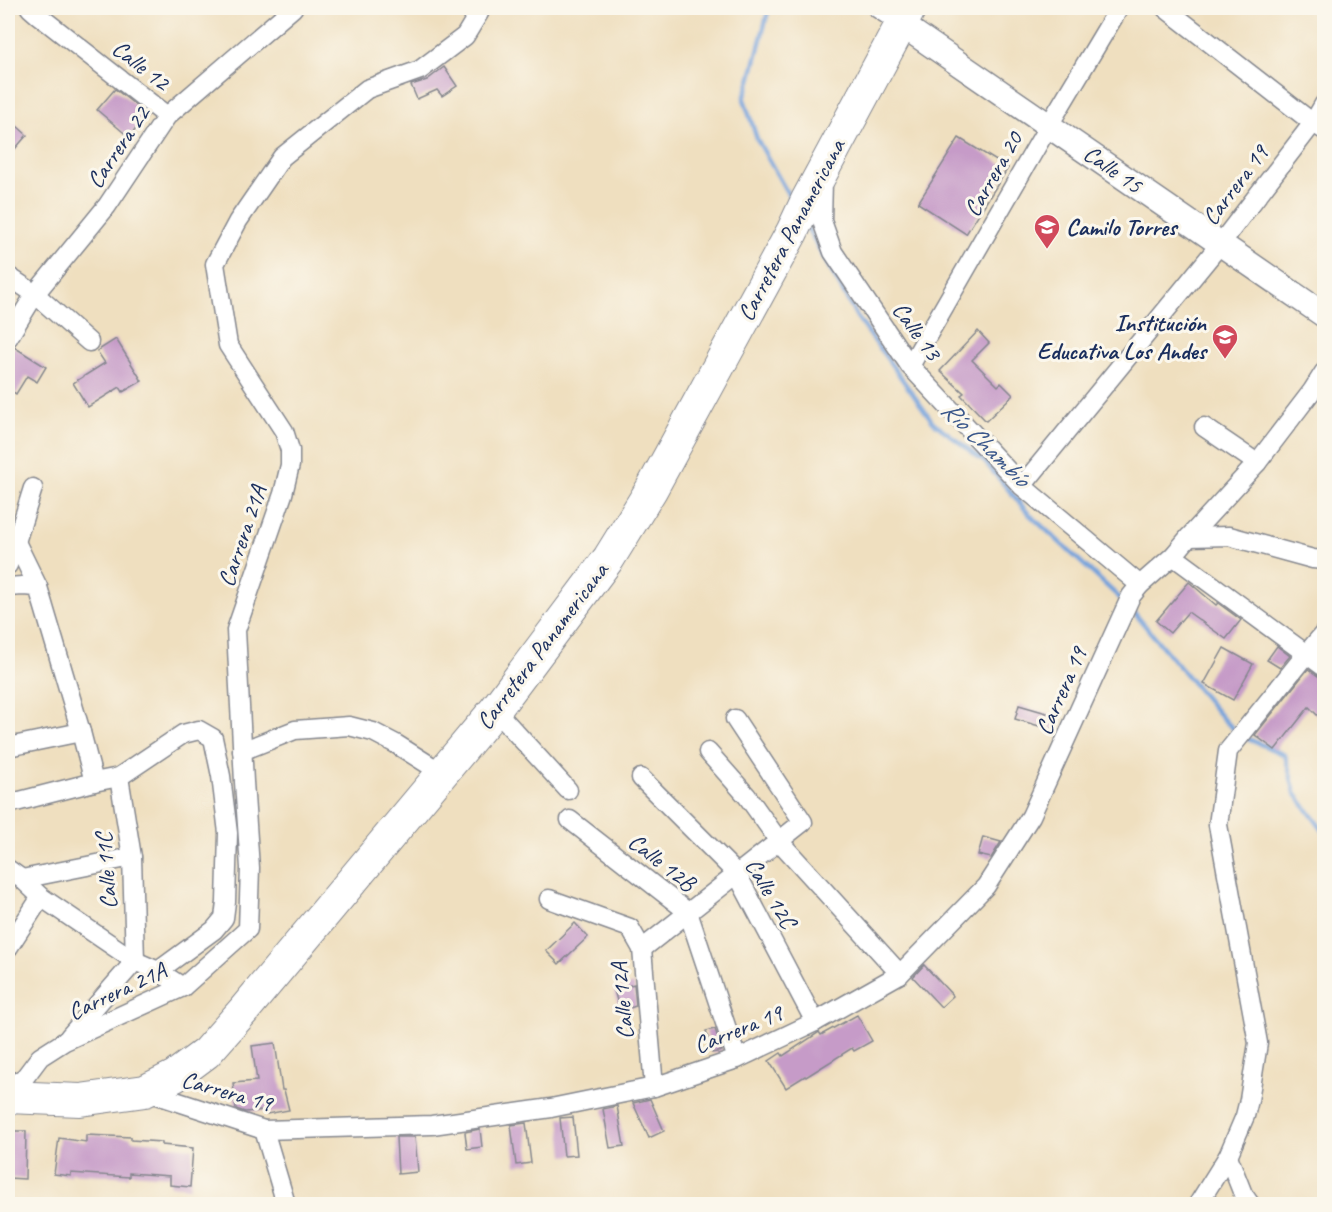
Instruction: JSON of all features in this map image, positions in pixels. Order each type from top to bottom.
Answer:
[{"type":"highway","name":"Carretera Panamericana","points":[[8,1097],[80,1100],[145,1091],[175,1076],[206,1053],[495,710],[609,558],[651,490],[792,232],[824,169],[896,13]]},
{"type":"main road","name":"Calle 15","points":[[896,13],[1049,125],[1324,315]]},
{"type":"street","name":"Calle 12","points":[[30,8],[167,116]]},
{"type":"street","name":"Carrera 22","points":[[8,338],[35,294],[107,206],[167,116],[293,8]]},
{"type":"street","name":"Carrera 21A","points":[[8,1088],[25,1077],[40,1057],[65,1041],[183,987],[248,929],[250,868],[236,630],[283,494],[290,465],[290,450],[284,431],[228,345],[215,264],[238,221],[282,157],[367,89],[420,70],[465,36],[481,8]]},
{"type":"street","name":"Carrera 20","points":[[910,366],[1119,8]]},
{"type":"street","points":[[1165,8],[1319,126]]},
{"type":"street","name":"Carrera 19","points":[[1022,486],[1319,126],[1324,104]]},
{"type":"street","name":"Calle 13","points":[[824,169],[822,221],[833,252],[910,366],[1022,486],[1136,591]]},
{"type":"street","points":[[8,276],[35,294],[89,342]]},
{"type":"street","points":[[1136,591],[1173,556],[1257,463],[1324,372]]},
{"type":"street","points":[[1204,427],[1257,463]]},
{"type":"street","points":[[8,565],[33,488]]},
{"type":"street","points":[[1189,537],[1229,536],[1324,560]]},
{"type":"street","points":[[16,542],[38,587],[94,782]]},
{"type":"street","points":[[1173,556],[1324,667]]},
{"type":"street","points":[[8,587],[38,587]]},
{"type":"street","name":"Carrera 19","points":[[145,1091],[264,1130],[432,1125],[550,1108],[654,1087],[737,1059],[815,1022],[900,974],[986,886],[1031,816],[1123,613],[1136,591]]},
{"type":"street","points":[[1198,1204],[1228,1155],[1245,1116],[1258,1043],[1218,825],[1228,751],[1324,633]]},
{"type":"street","points":[[495,710],[568,790]]},
{"type":"street","points":[[642,949],[803,822],[735,719]]},
{"type":"street","points":[[242,750],[295,730],[349,726],[373,732],[442,773]]},
{"type":"street","points":[[8,804],[119,777],[183,734],[199,730],[213,738],[221,776],[228,833],[224,918],[214,930],[158,971]]},
{"type":"street","points":[[8,747],[81,732]]},
{"type":"street","points":[[708,752],[747,796],[779,841],[900,974]]},
{"type":"street","name":"Calle 11C","points":[[119,777],[132,856],[135,962]]},
{"type":"street","name":"Calle 12C","points":[[641,778],[737,874],[815,1022]]},
{"type":"street","name":"Calle 12B","points":[[570,820],[688,912],[737,1059]]},
{"type":"street","points":[[15,874],[132,856]]},
{"type":"street","points":[[15,874],[41,897],[135,962],[158,971],[183,987]]},
{"type":"street","points":[[8,948],[41,897]]},
{"type":"street","name":"Calle 12A","points":[[549,899],[630,928],[642,949],[654,1087]]},
{"type":"street","points":[[65,1041],[135,962]]},
{"type":"street","points":[[264,1130],[286,1204]]},
{"type":"street","points":[[1228,1155],[1243,1194],[1250,1204]]},
{"type":"building","points":[[444,67],[457,86],[442,96],[437,90],[417,99],[411,85],[427,80]]},
{"type":"building","points":[[115,89],[148,115],[129,137],[97,110]]},
{"type":"building","points":[[8,118],[27,135],[8,157]]},
{"type":"building","points":[[959,138],[1008,168],[966,234],[918,203]]},
{"type":"building","points":[[978,331],[989,343],[972,360],[998,386],[1001,383],[1013,395],[986,421],[961,395],[964,393],[940,371]]},
{"type":"building","points":[[116,339],[142,381],[123,392],[120,387],[88,407],[73,383],[105,363],[97,351]]},
{"type":"building","points":[[14,347],[46,367],[37,382],[27,376],[16,394],[8,389],[8,349]]},
{"type":"building","points":[[1189,582],[1216,605],[1218,603],[1241,620],[1226,639],[1188,612],[1170,633],[1156,621]]},
{"type":"building","points":[[1277,646],[1290,656],[1280,668],[1267,660]]},
{"type":"building","points":[[1224,648],[1253,664],[1233,700],[1204,684]]},
{"type":"building","points":[[1308,669],[1324,678],[1324,722],[1309,707],[1275,750],[1255,735]]},
{"type":"building","points":[[1019,705],[1057,716],[1053,730],[1015,719]]},
{"type":"building","points":[[983,837],[1001,842],[991,858],[978,855]]},
{"type":"building","points":[[575,923],[588,937],[559,964],[546,951]]},
{"type":"building","points":[[924,965],[953,996],[941,1007],[913,977]]},
{"type":"building","points":[[634,984],[636,1006],[620,1011],[614,990]]},
{"type":"building","points":[[857,1015],[872,1041],[854,1051],[852,1048],[786,1088],[769,1061],[781,1053],[783,1056],[819,1032],[821,1035]]},
{"type":"building","points":[[715,1029],[722,1051],[712,1053],[706,1031]]},
{"type":"building","points":[[275,1043],[282,1090],[284,1090],[289,1110],[267,1114],[266,1110],[245,1112],[236,1109],[233,1083],[257,1081],[252,1046]]},
{"type":"building","points":[[650,1099],[664,1131],[649,1138],[633,1103]]},
{"type":"building","points":[[617,1106],[624,1146],[610,1148],[603,1109]]},
{"type":"building","points":[[573,1117],[577,1155],[564,1156],[560,1118]]},
{"type":"building","points":[[526,1123],[531,1163],[516,1165],[511,1125]]},
{"type":"building","points":[[480,1129],[482,1147],[467,1149],[465,1132]]},
{"type":"building","points":[[8,1131],[26,1131],[25,1179],[8,1178]]},
{"type":"building","points":[[86,1135],[131,1137],[131,1140],[162,1142],[162,1145],[193,1148],[190,1187],[170,1185],[170,1176],[129,1173],[129,1177],[54,1174],[59,1138],[86,1142]]},
{"type":"building","points":[[396,1137],[415,1137],[418,1172],[398,1174]]},
{"type":"waterway","name":"Río Chambío","points":[[769,8],[744,99],[757,139],[793,203]]},
{"type":"waterway","name":"Río Chambío","points":[[808,229],[857,317],[933,422],[985,462],[1029,514],[1123,601]]},
{"type":"waterway","name":"Río Chambío","points":[[1131,609],[1223,719],[1237,732]]},
{"type":"waterway","name":"Río Chambío","points":[[1244,737],[1285,755],[1295,793],[1324,832]]},
{"type":"place","name":"Camilo Torres","points":[[1047,250]]},
{"type":"place","name":"Institución Educativa Los Andes","points":[[1225,360]]}]
